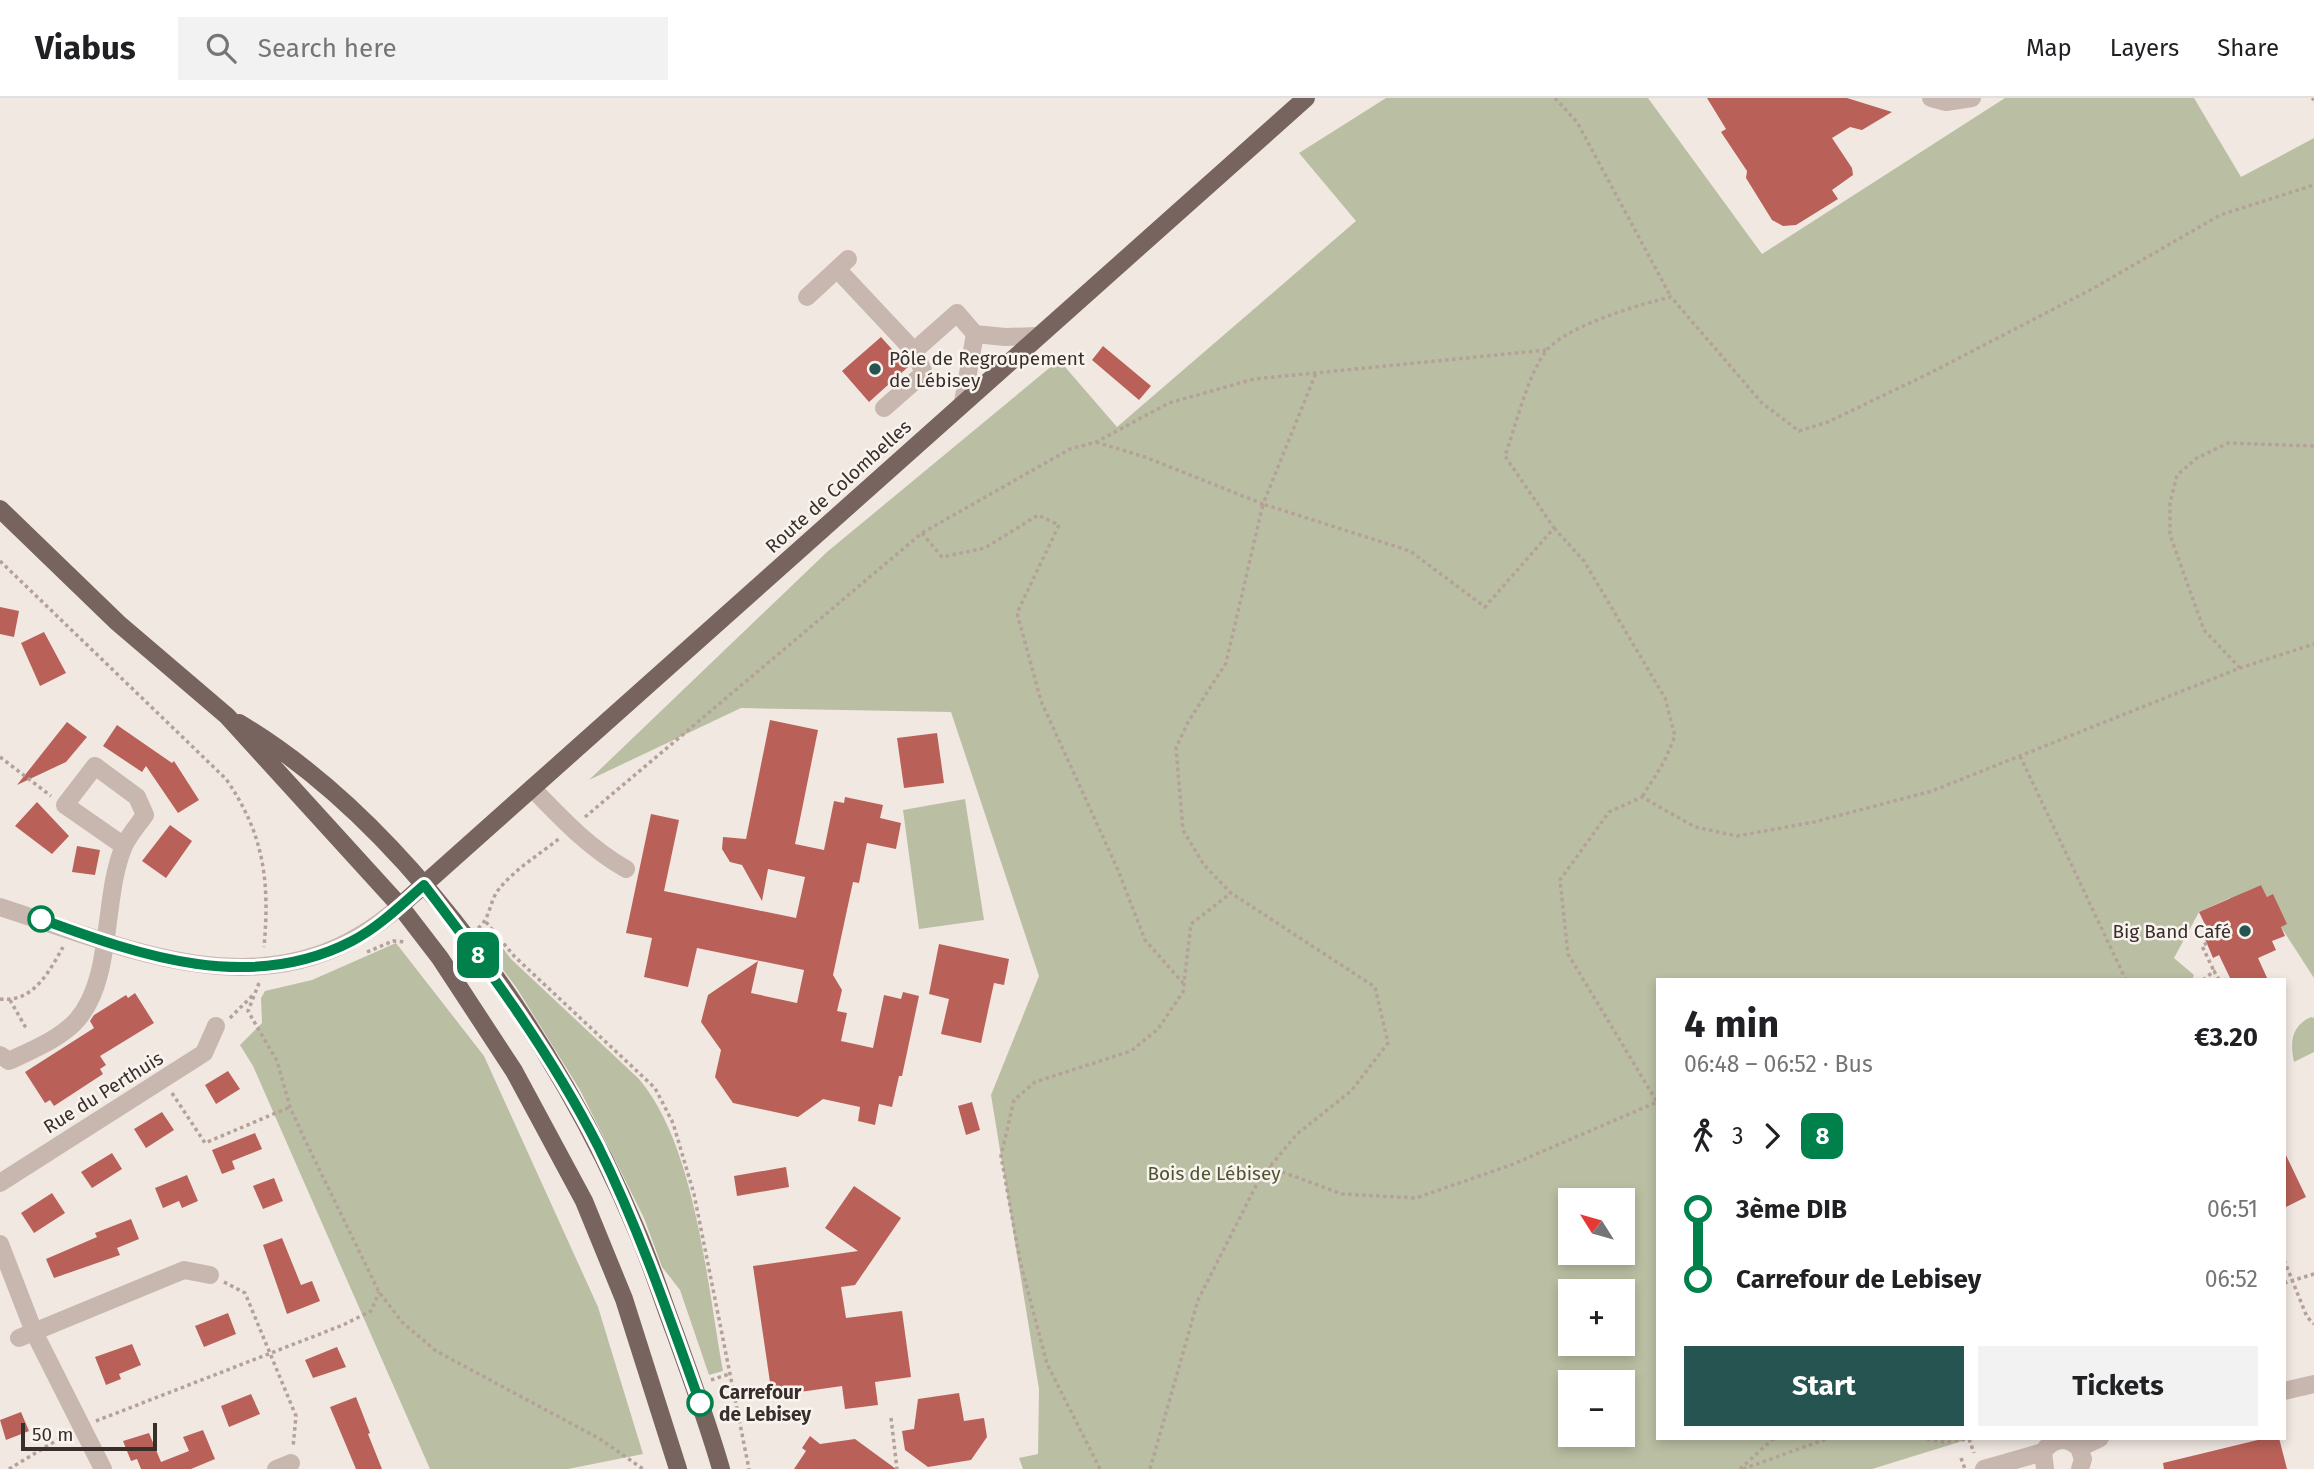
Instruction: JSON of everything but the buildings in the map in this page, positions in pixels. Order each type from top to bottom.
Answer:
[{"type":"main road","name":"Route de Colombelles","points":[[400,906],[1306,98]]},
{"type":"main road","points":[[0,509],[118,623],[227,716],[400,906],[478,1014],[520,1081],[569,1171],[624,1299],[678,1469]]},
{"type":"main road","points":[[227,716],[283,749],[311,771],[424,885],[503,988],[552,1064],[597,1145],[636,1229],[711,1432],[721,1469]]},
{"type":"street","points":[[1939,100],[1972,98]]},
{"type":"street","points":[[807,297],[842,264],[914,351],[924,373],[884,408]]},
{"type":"street","points":[[914,351],[957,313],[975,334],[1038,336]]},
{"type":"street","points":[[963,402],[975,334]]},
{"type":"street","points":[[0,1055],[9,1061],[46,1044],[77,1020],[90,999],[104,958],[103,941],[124,846],[145,815],[137,797],[95,766],[65,805],[124,846]]},
{"type":"street","points":[[532,788],[571,828],[606,858],[626,869]]},
{"type":"street","points":[[0,906],[103,941],[207,967],[276,966],[317,956],[354,940],[400,906]]},
{"type":"street","name":"Rue du Perthuis","points":[[0,1183],[204,1053],[216,1026]]},
{"type":"street","points":[[0,1244],[27,1335],[103,1469]]},
{"type":"street","points":[[27,1335],[184,1270],[210,1275]]},
{"type":"street","points":[[2286,1391],[2314,1384]]},
{"type":"street","points":[[1984,1469],[2044,1460],[2056,1440],[2073,1442],[2079,1448],[2082,1459],[2080,1469]]},
{"type":"street","points":[[2079,1448],[2096,1440]]},
{"type":"path","points":[[1555,98],[1577,122],[1671,297],[1762,403],[1800,431],[1828,422],[1932,372],[2092,289],[2220,215],[2314,185]]},
{"type":"path","points":[[749,1469],[694,1194],[673,1123],[655,1088],[514,956],[486,922],[491,901],[498,889],[922,533],[1070,449],[1096,442],[1169,403],[1254,379],[1547,350],[1568,336],[1628,307],[1671,297]]},
{"type":"path","points":[[1547,350],[1529,387],[1505,456],[1554,528],[1584,561],[1665,698],[1675,736],[1664,762],[1642,797],[1609,812],[1560,880],[1568,954],[1656,1100]]},
{"type":"path","points":[[1150,1469],[1198,1300],[1260,1178],[1297,1134],[1350,1091],[1388,1043],[1375,987],[1231,893],[1204,865],[1183,830],[1176,748],[1188,722],[1226,663],[1264,504],[1316,373]]},
{"type":"path","points":[[1096,442],[1145,457],[1264,504],[1410,551],[1485,607],[1554,528]]},
{"type":"path","points":[[2240,668],[2204,630],[2170,535],[2170,503],[2177,475],[2197,458],[2228,443],[2314,446]]},
{"type":"path","points":[[922,533],[942,557],[985,548],[1038,515],[1059,525],[1017,613],[1041,701],[1118,870],[1145,940],[1183,983]]},
{"type":"path","points":[[0,561],[226,779],[244,805],[258,837],[264,867],[268,906],[263,956]]},
{"type":"path","points":[[1642,797],[1696,827],[1737,836],[1814,822],[1932,791],[2240,668],[2314,645]]},
{"type":"path","points":[[0,757],[65,805]]},
{"type":"path","points":[[2020,757],[2125,978]]},
{"type":"path","points":[[1100,1469],[1047,1364],[1020,1261],[1000,1156],[1014,1100],[1035,1082],[1131,1051],[1158,1030],[1183,992],[1191,924],[1231,893]]},
{"type":"path","points":[[2207,943],[2202,946],[2218,978]]},
{"type":"path","points":[[0,999],[10,1000],[27,995],[44,979],[63,947]]},
{"type":"path","points":[[2205,978],[2214,971]]},
{"type":"path","points":[[216,1026],[237,1014],[258,985],[248,1011],[277,1061],[290,1107],[379,1292],[402,1322],[436,1351],[600,1439],[643,1469]]},
{"type":"path","points":[[10,1000],[26,1028]]},
{"type":"path","points":[[163,1080],[205,1143],[290,1107]]},
{"type":"path","points":[[1269,1167],[1342,1194],[1416,1198],[1511,1165],[1656,1102]]},
{"type":"path","points":[[2286,1265],[2307,1317],[2314,1324]]},
{"type":"path","points":[[2286,1282],[2314,1274]]},
{"type":"path","points":[[210,1275],[245,1293],[296,1416],[284,1466]]},
{"type":"path","points":[[9,1469],[80,1427],[371,1311],[379,1292]]},
{"type":"path","points":[[711,1380],[729,1374]]},
{"type":"path","points":[[891,1418],[897,1469]]},
{"type":"path","points":[[730,1439],[742,1437]]},
{"type":"path","points":[[1741,1469],[1772,1440]]},
{"type":"path","points":[[1741,1469],[1823,1440]]},
{"type":"path","points":[[1932,1440],[1961,1440]]},
{"type":"path","points":[[1969,1440],[1974,1453]]},
{"type":"path","points":[[1961,1458],[1965,1469]]},
{"type":"green space","name":"Bois de Lébisey","points":[[1386,98],[1648,98],[1762,254],[2005,98],[2194,98],[2241,177],[2314,138],[2314,978],[2281,927],[2286,923],[2273,895],[2267,897],[2261,885],[2243,893],[2233,904],[2230,898],[2199,912],[2174,958],[2194,975],[2193,978],[1656,978],[1656,1440],[1966,1440],[1872,1469],[1023,1469],[1019,1458],[1038,1454],[1039,1389],[991,1095],[1039,976],[951,712],[741,708],[589,780],[827,552],[1059,360],[1117,427],[1356,221],[1299,153]]},
{"type":"green space","points":[[965,799],[984,920],[919,929],[903,810]]},
{"type":"green space","points":[[489,929],[511,959],[639,1079],[658,1107],[674,1141],[696,1218],[723,1371],[709,1375],[680,1290],[662,1267],[644,1218],[580,1090],[516,987],[478,937]]},
{"type":"green space","points":[[396,943],[484,1056],[598,1307],[643,1454],[568,1469],[430,1469],[253,1066],[240,1045],[262,1023],[261,998],[265,991],[312,980]]},
{"type":"green space","points":[[2311,1017],[2314,1018],[2314,1052],[2294,1062],[2294,1035],[2299,1025]]},
{"type":"bus line","name":"8","points":[[41,919],[84,935],[166,959],[207,967],[276,966],[317,956],[354,940],[383,921],[424,885],[503,988],[552,1064],[597,1145],[636,1229],[700,1403]]},
{"type":"place","name":"Pôle de Regroupement de Lébisey","points":[[875,369]]},
{"type":"place","name":"Big Band Café","points":[[2245,931]]},
{"type":"place","name":"Carrefour de Lebisey","points":[[700,1403]]}]
